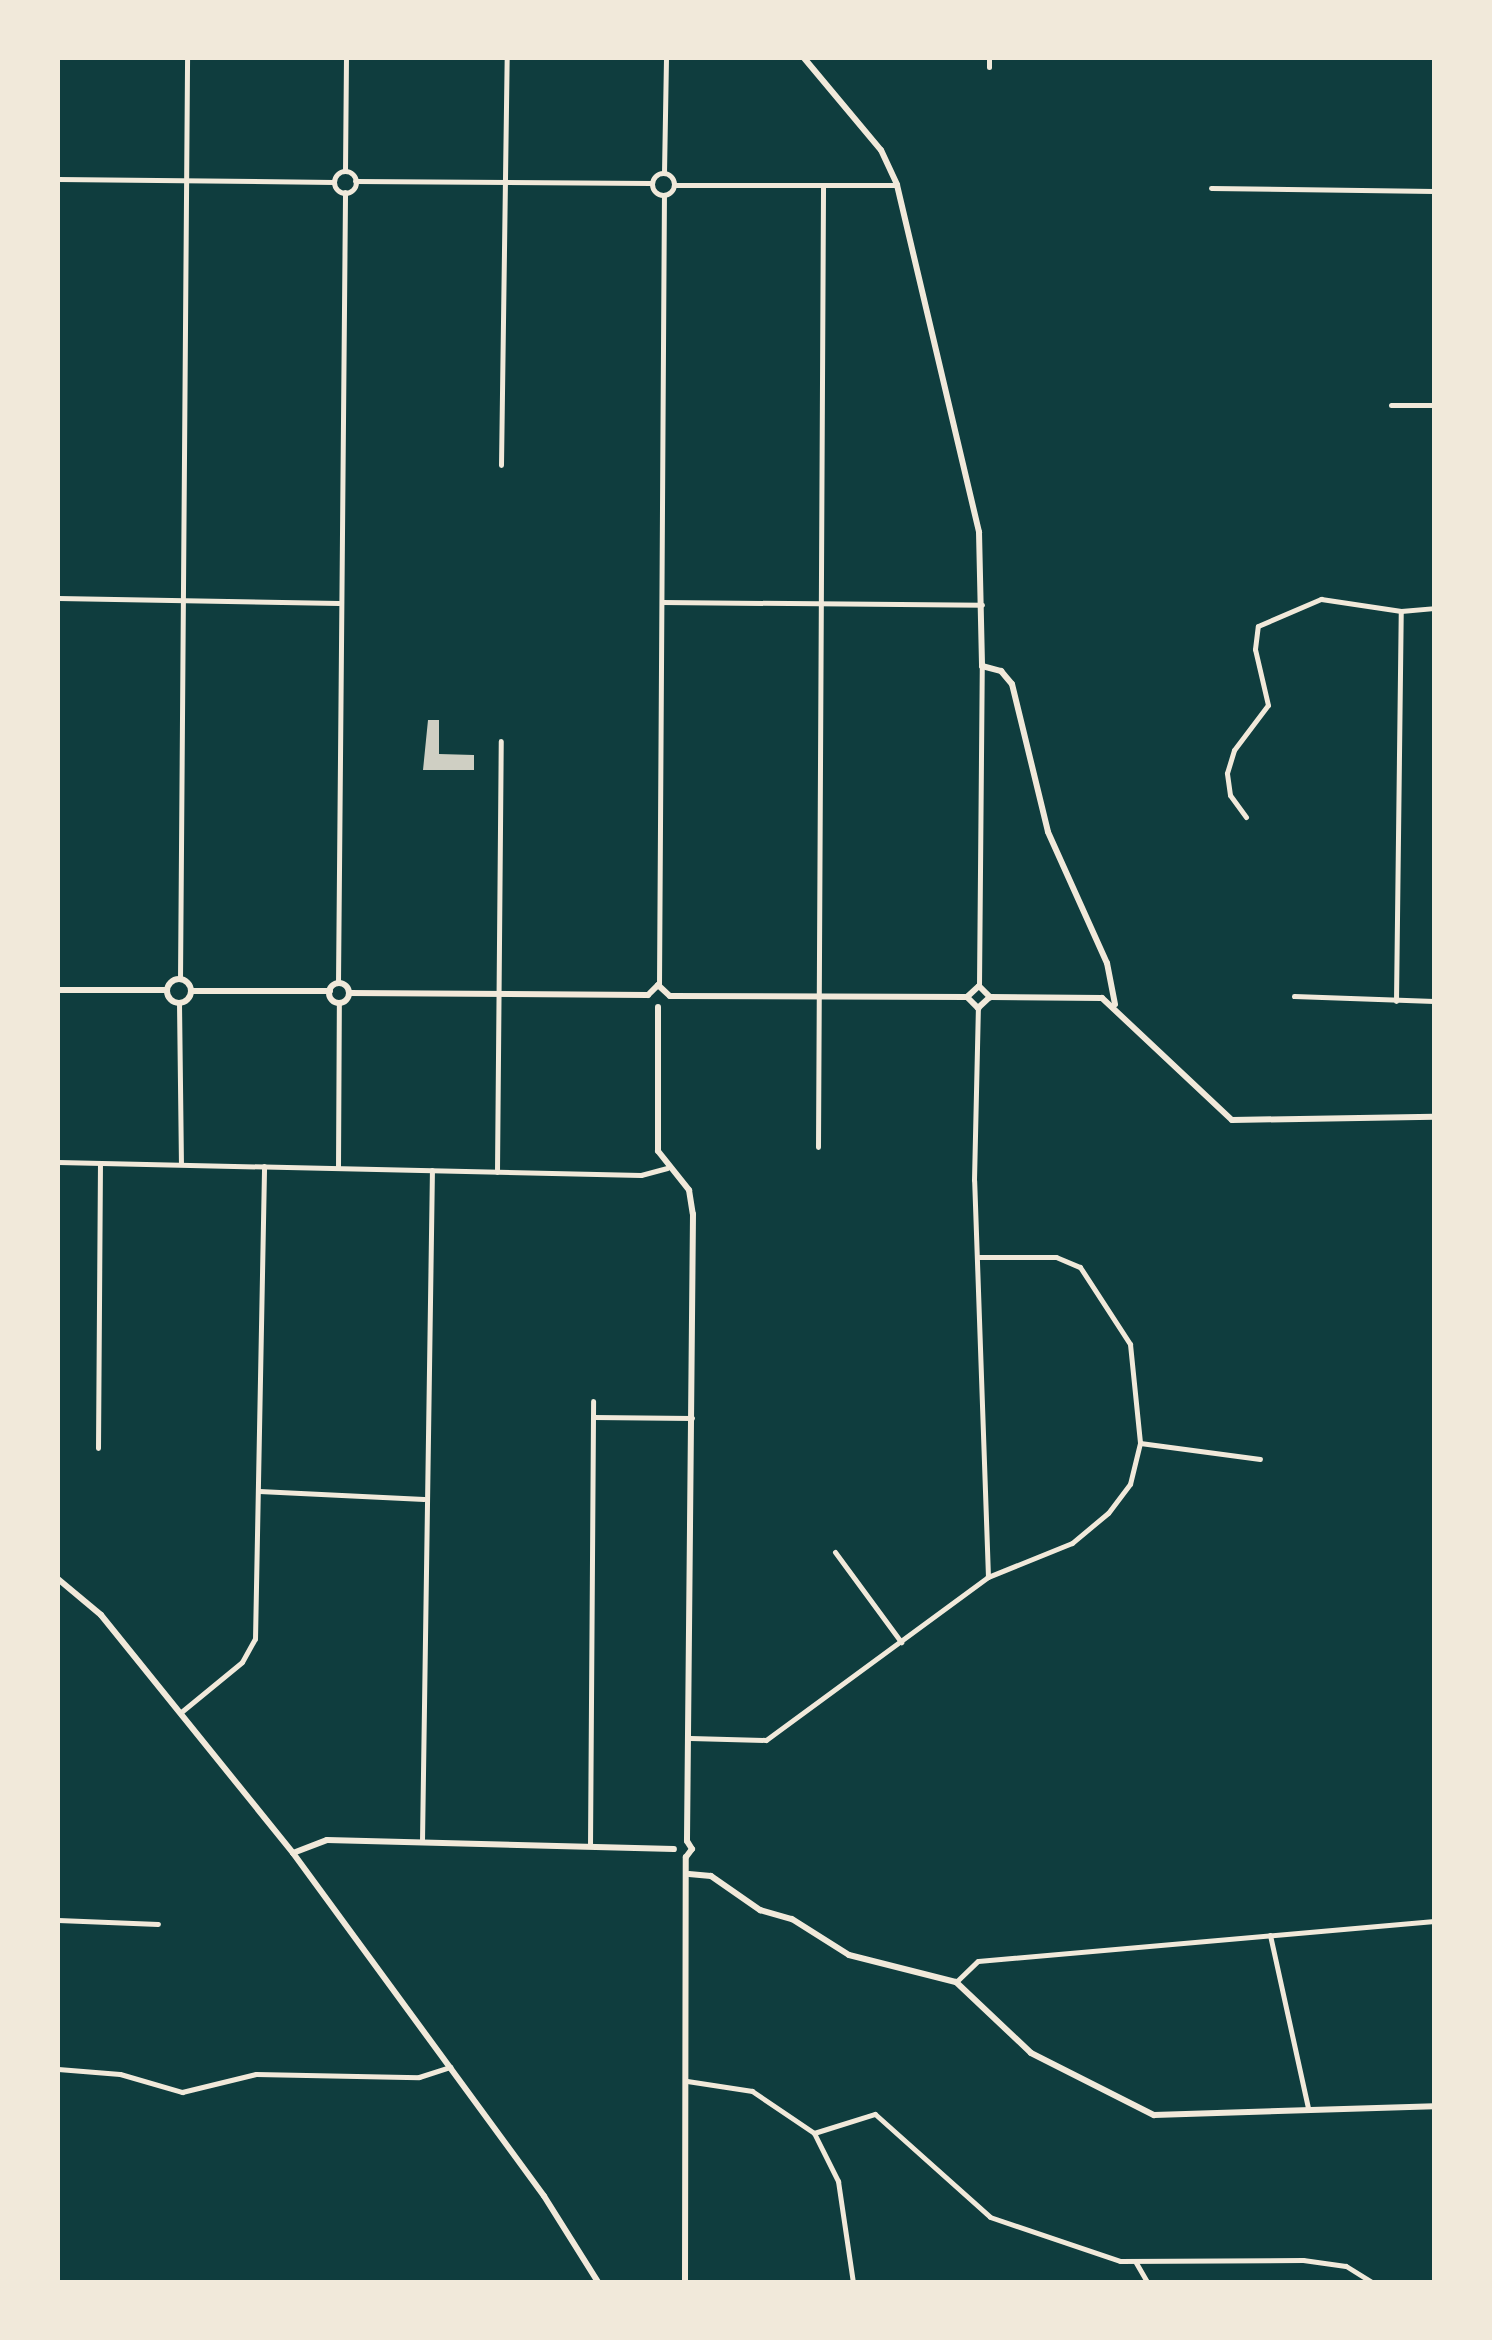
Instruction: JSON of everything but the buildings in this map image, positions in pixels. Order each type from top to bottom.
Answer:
[{"type":"street","points":[[187,58],[180,979],[191,991]]},
{"type":"street","points":[[334,182],[345,171],[346,58]]},
{"type":"street","points":[[501,465],[507,58]]},
{"type":"street","points":[[666,58],[664,172],[675,185]]},
{"type":"street","points":[[804,58],[881,150],[897,184],[979,532],[979,986],[990,998]]},
{"type":"street","points":[[988,58],[989,67]]},
{"type":"street","points":[[345,171],[356,182]]},
{"type":"street","points":[[330,992],[338,983],[345,192],[356,182],[651,183],[664,172]]},
{"type":"street","points":[[58,180],[334,182],[345,192]]},
{"type":"street","points":[[651,183],[664,196]]},
{"type":"street","points":[[670,996],[659,985],[664,196],[675,185],[897,184]]},
{"type":"street","points":[[818,1147],[823,186]]},
{"type":"street","points":[[1211,188],[1434,191]]},
{"type":"street","points":[[1391,405],[1434,405]]},
{"type":"street","points":[[58,598],[339,603]]},
{"type":"street","points":[[662,602],[982,605]]},
{"type":"street","points":[[1246,817],[1230,795],[1227,773],[1234,750],[1268,705],[1255,649],[1258,626],[1309,603],[1401,612],[1434,608]]},
{"type":"street","points":[[1396,1000],[1401,612]]},
{"type":"street","points":[[982,666],[1001,671],[1012,684],[1048,832],[1107,963],[1115,1004]]},
{"type":"street","points":[[497,1172],[501,741]]},
{"type":"street","points":[[58,990],[168,990],[180,979]]},
{"type":"street","points":[[338,983],[349,993],[499,994],[648,994],[659,985]]},
{"type":"street","points":[[658,1006],[670,996],[967,997],[979,986]]},
{"type":"street","points":[[168,990],[179,1003],[180,1164]]},
{"type":"street","points":[[179,1003],[191,991],[330,992],[340,1002]]},
{"type":"street","points":[[338,1168],[340,1002],[349,993]]},
{"type":"street","points":[[648,994],[658,1006],[658,1151],[667,1168],[689,1190],[693,1206],[687,1841],[692,1849],[686,1858]]},
{"type":"street","points":[[1294,996],[1434,1001]]},
{"type":"street","points":[[967,997],[978,1008],[977,1258],[988,1577]]},
{"type":"street","points":[[978,1008],[990,998],[1102,998],[1115,1004],[1150,1047],[1232,1120],[1434,1117]]},
{"type":"street","points":[[58,1162],[641,1175],[667,1168]]},
{"type":"street","points":[[98,1448],[100,1162]]},
{"type":"street","points":[[180,1712],[242,1662],[255,1638],[264,1166]]},
{"type":"street","points":[[422,1841],[424,1498],[432,1170]]},
{"type":"street","points":[[690,1738],[766,1740],[988,1577],[1072,1543],[1108,1514],[1130,1484],[1140,1444],[1130,1344],[1080,1266],[1056,1256],[977,1258]]},
{"type":"street","points":[[590,1846],[593,1401]]},
{"type":"street","points":[[593,1417],[692,1418]]},
{"type":"street","points":[[1140,1444],[1260,1459]]},
{"type":"street","points":[[258,1490],[424,1498]]},
{"type":"street","points":[[836,1552],[901,1642]]},
{"type":"street","points":[[58,1578],[101,1615],[292,1852],[450,2066],[598,2282]]},
{"type":"street","points":[[292,1852],[315,1840],[674,1848],[687,1841]]},
{"type":"street","points":[[674,1848],[686,1858],[689,1874],[686,2282]]},
{"type":"street","points":[[689,1874],[711,1876],[760,1910],[792,1920],[849,1955],[956,1982],[1031,2052],[1154,2115],[1434,2106]]},
{"type":"street","points":[[58,1920],[158,1924]]},
{"type":"street","points":[[956,1982],[978,1961],[1434,1921]]},
{"type":"street","points":[[1270,1935],[1308,2108]]},
{"type":"street","points":[[58,2069],[120,2074],[182,2092],[256,2074],[419,2077],[450,2066]]},
{"type":"street","points":[[687,2082],[752,2091],[814,2133],[838,2181],[853,2282]]},
{"type":"street","points":[[814,2133],[875,2114],[990,2217],[1135,2261],[1303,2260],[1346,2266],[1372,2282]]},
{"type":"street","points":[[1135,2261],[1147,2282]]}]
